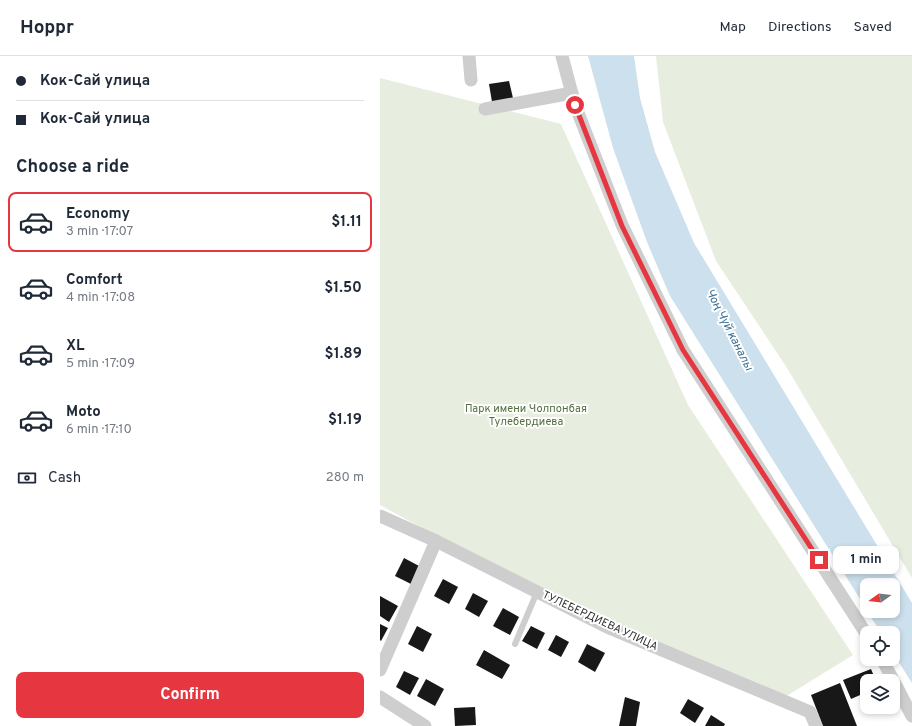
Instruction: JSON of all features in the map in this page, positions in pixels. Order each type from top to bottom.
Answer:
[{"type":"street","points":[[469,56],[471,80]]},
{"type":"street","points":[[562,56],[578,112],[622,226],[683,350],[861,626]]},
{"type":"street","points":[[485,108],[572,93]]},
{"type":"street","name":"ТУЛЕБЕРДИЕВА УЛИЦА","points":[[380,516],[436,541],[607,627],[810,712],[816,726]]},
{"type":"street","points":[[380,670],[436,541]]},
{"type":"street","points":[[886,666],[912,716]]},
{"type":"street","points":[[380,697],[425,726]]},
{"type":"lane","points":[[515,644],[537,592]]},
{"type":"green space","points":[[656,56],[912,56],[912,578],[787,368],[716,261],[663,122]]},
{"type":"green space","name":"Парк имени Чолпонбая Тулебердиева","points":[[380,78],[561,124],[688,405],[853,655],[785,697],[626,631],[446,541],[380,505]]},
{"type":"water","name":"Чоң Чүй каналы","points":[[588,56],[634,56],[640,98],[655,152],[694,243],[897,578],[860,578],[860,599],[670,296],[647,242],[613,148]]},
{"type":"water","points":[[900,583],[912,603],[912,683],[900,664],[900,626],[877,626],[871,618],[900,618]]},
{"type":"building","points":[[509,81],[513,98],[492,102],[489,84]]},
{"type":"building","points":[[404,558],[421,567],[411,584],[395,576]]},
{"type":"building","points":[[443,579],[458,587],[449,604],[434,596]]},
{"type":"building","points":[[473,593],[488,601],[479,617],[465,609]]},
{"type":"building","points":[[380,596],[398,606],[389,622],[380,616]]},
{"type":"building","points":[[503,608],[519,617],[510,635],[493,626]]},
{"type":"building","points":[[380,624],[388,628],[381,641],[380,640]]},
{"type":"building","points":[[417,626],[432,634],[423,652],[408,644]]},
{"type":"building","points":[[531,626],[545,633],[537,649],[522,641]]},
{"type":"building","points":[[556,635],[569,642],[561,657],[548,650]]},
{"type":"building","points":[[587,644],[605,653],[595,672],[578,662]]},
{"type":"building","points":[[484,650],[510,665],[502,679],[476,665]]},
{"type":"building","points":[[871,669],[873,674],[860,674],[860,695],[851,699],[843,680]]},
{"type":"building","points":[[404,671],[419,678],[410,695],[396,687]]},
{"type":"building","points":[[426,679],[444,689],[435,706],[417,696]]},
{"type":"building","points":[[840,683],[857,726],[823,726],[811,695]]},
{"type":"building","points":[[625,697],[640,702],[636,726],[619,726]]},
{"type":"building","points":[[688,699],[704,708],[695,723],[680,713]]},
{"type":"building","points":[[475,707],[476,725],[455,726],[454,708]]},
{"type":"building","points":[[711,715],[725,724],[724,726],[705,726]]},
{"type":"route","points":[[575,105],[622,226],[683,350],[819,560]]}]
